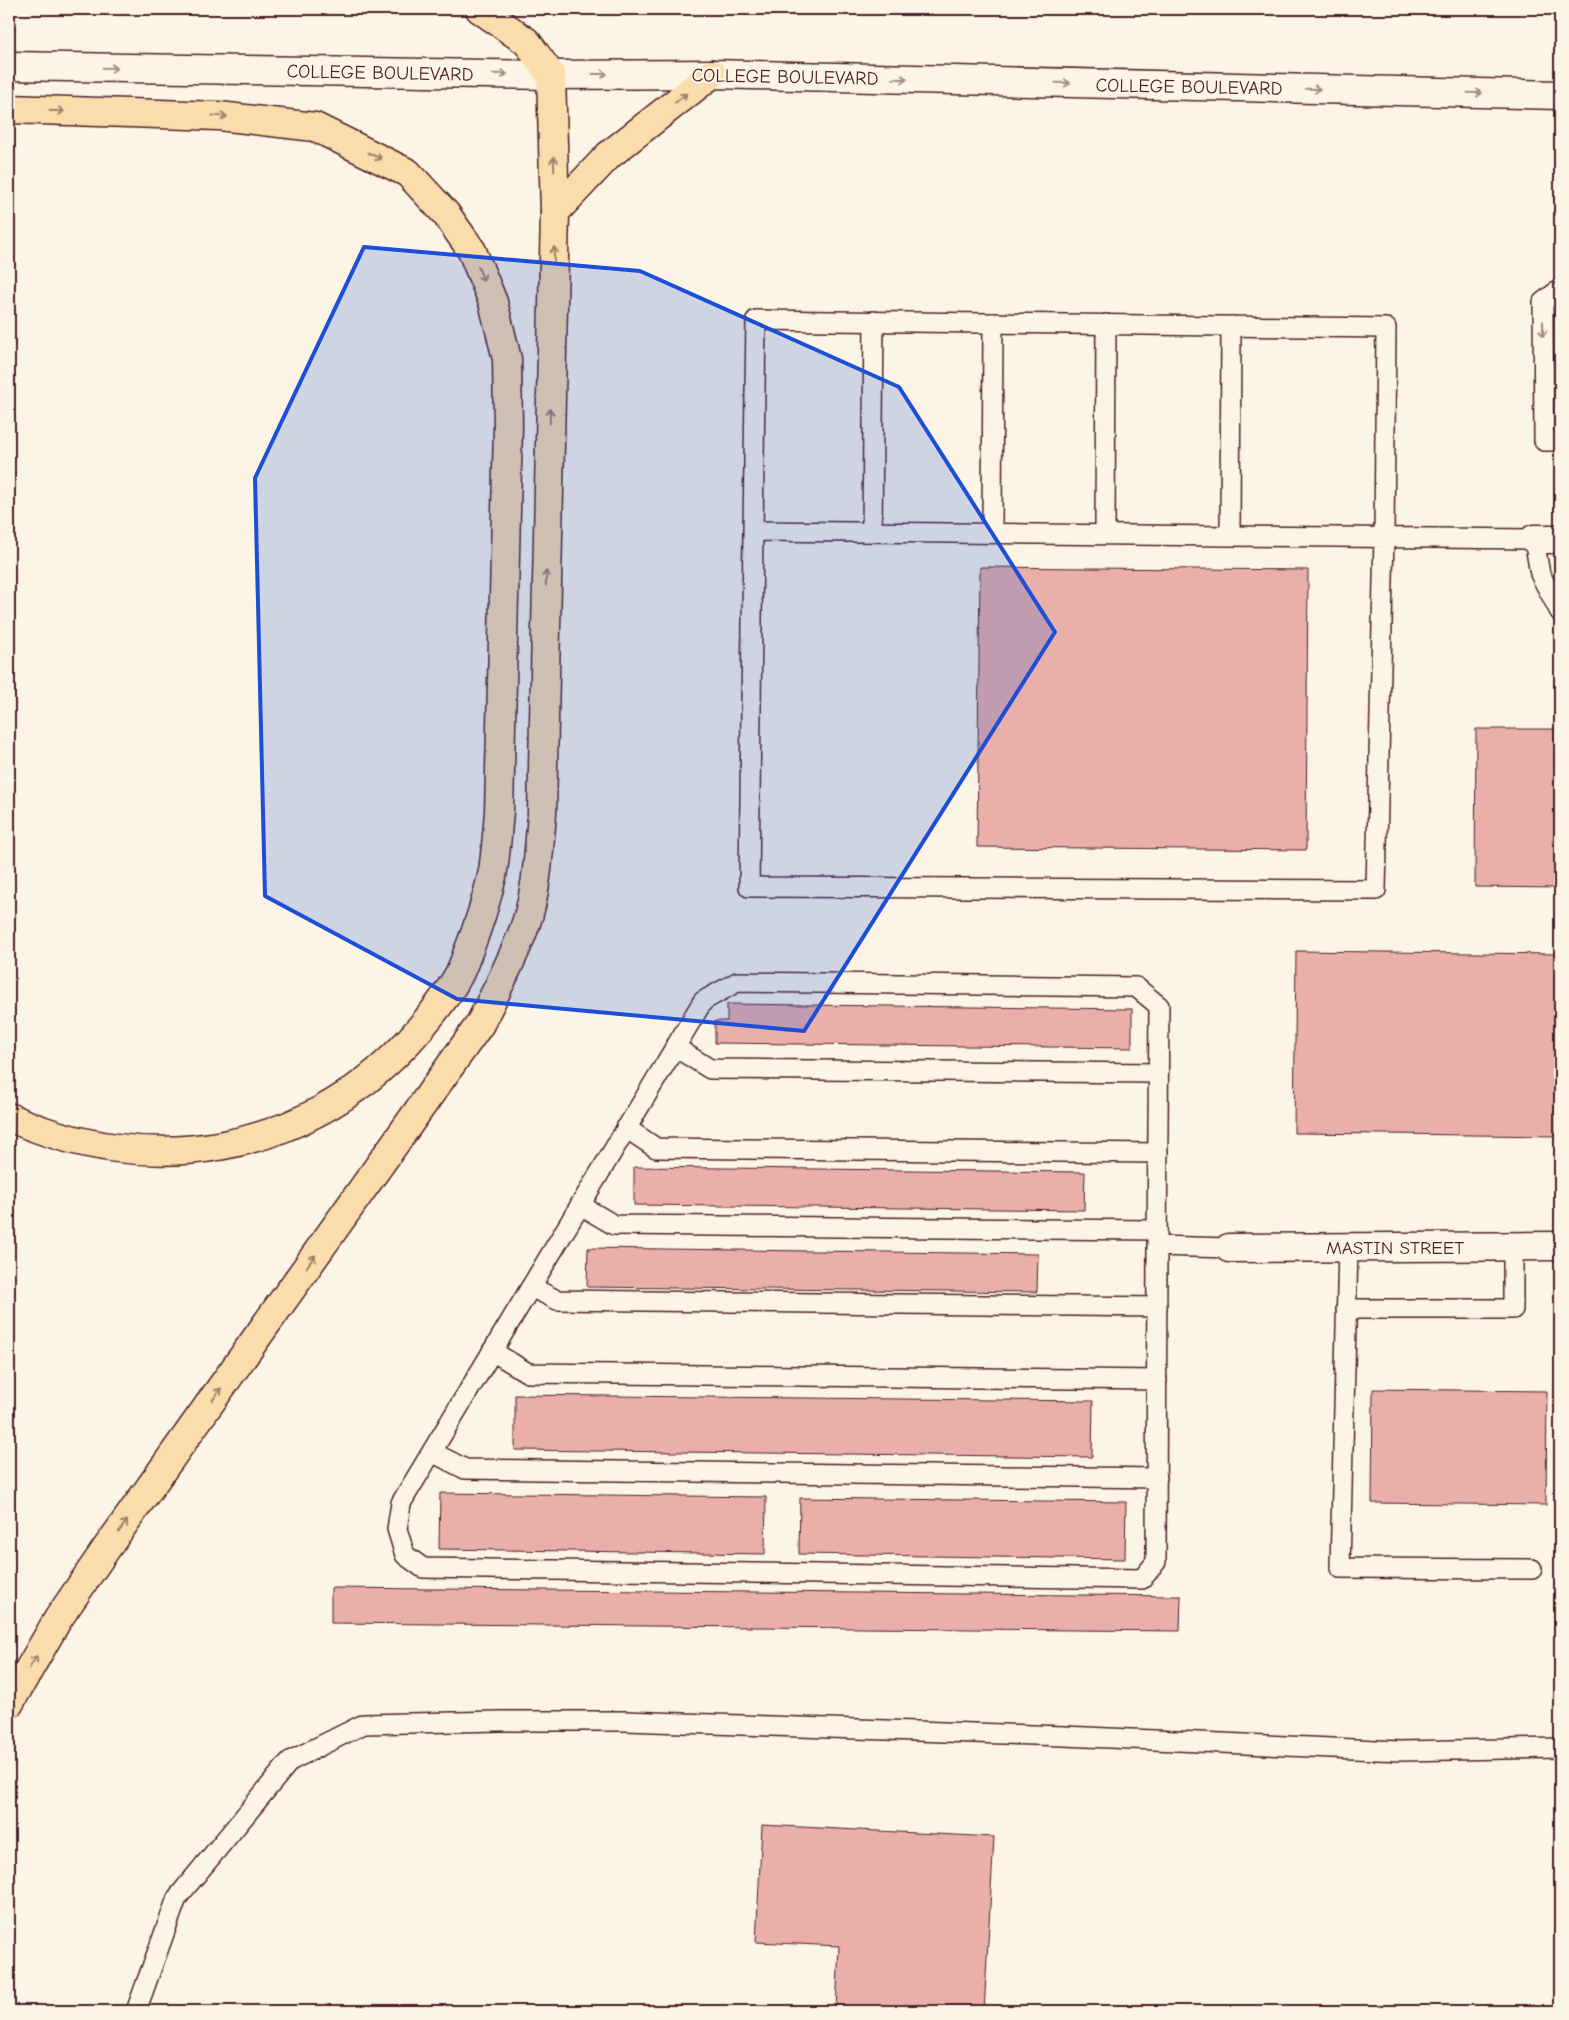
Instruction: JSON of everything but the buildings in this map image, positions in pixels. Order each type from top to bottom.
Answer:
[{"type":"highway","points":[[9,1704],[58,1620],[106,1550],[480,1024],[508,967],[526,922],[536,870],[542,814],[555,212],[551,74],[528,42],[480,9]]},
{"type":"highway","points":[[555,212],[609,155],[712,74]]},
{"type":"highway","points":[[9,109],[219,116],[315,127],[408,173],[446,214],[472,251],[493,302],[506,359],[508,425],[499,812],[492,874],[480,922],[458,976],[430,1019],[392,1059],[344,1098],[305,1119],[265,1134],[220,1146],[165,1152],[117,1148],[71,1140],[29,1126],[9,1116]]},
{"type":"main road","name":"COLLEGE BOULEVARD","points":[[9,66],[551,74],[712,74],[1560,95]]},
{"type":"main road","points":[[1534,539],[1560,539]]},
{"type":"main road","name":"MASTIN STREET","points":[[1229,1248],[1560,1246]]},
{"type":"lane","points":[[1560,290],[1543,302],[1544,441],[1560,442]]},
{"type":"lane","points":[[756,320],[874,322],[1386,328],[1384,536],[1376,890],[749,886],[756,320]]},
{"type":"lane","points":[[872,531],[874,322]]},
{"type":"lane","points":[[992,533],[993,323]]},
{"type":"lane","points":[[1105,533],[1106,324]]},
{"type":"lane","points":[[1230,535],[1232,326]]},
{"type":"lane","points":[[753,530],[1534,539],[1540,574],[1560,612]]},
{"type":"lane","points":[[737,982],[1136,987],[1159,1006],[1156,1562],[1142,1579],[424,1568],[405,1555],[397,1529],[401,1504],[675,1047],[703,1000],[737,982]]},
{"type":"lane","points":[[675,1047],[710,1069],[1158,1073]]},
{"type":"lane","points":[[626,1128],[656,1148],[1158,1153]]},
{"type":"lane","points":[[580,1205],[614,1225],[1157,1238],[1229,1248]]},
{"type":"lane","points":[[1346,1309],[1513,1309],[1513,1246]]},
{"type":"lane","points":[[1348,1248],[1340,1568],[1532,1569]]},
{"type":"lane","points":[[531,1287],[557,1300],[1157,1307]]},
{"type":"lane","points":[[492,1351],[528,1373],[1157,1380]]},
{"type":"lane","points":[[432,1452],[465,1469],[1156,1478]]},
{"type":"lane","points":[[136,2011],[177,1898],[290,1761],[364,1724],[625,1721],[1064,1736],[1400,1751],[1560,1748]]},
{"type":"highlighted area","points":[[364,247],[640,271],[899,387],[1055,632],[804,1031],[457,999],[265,896],[255,478]]}]
